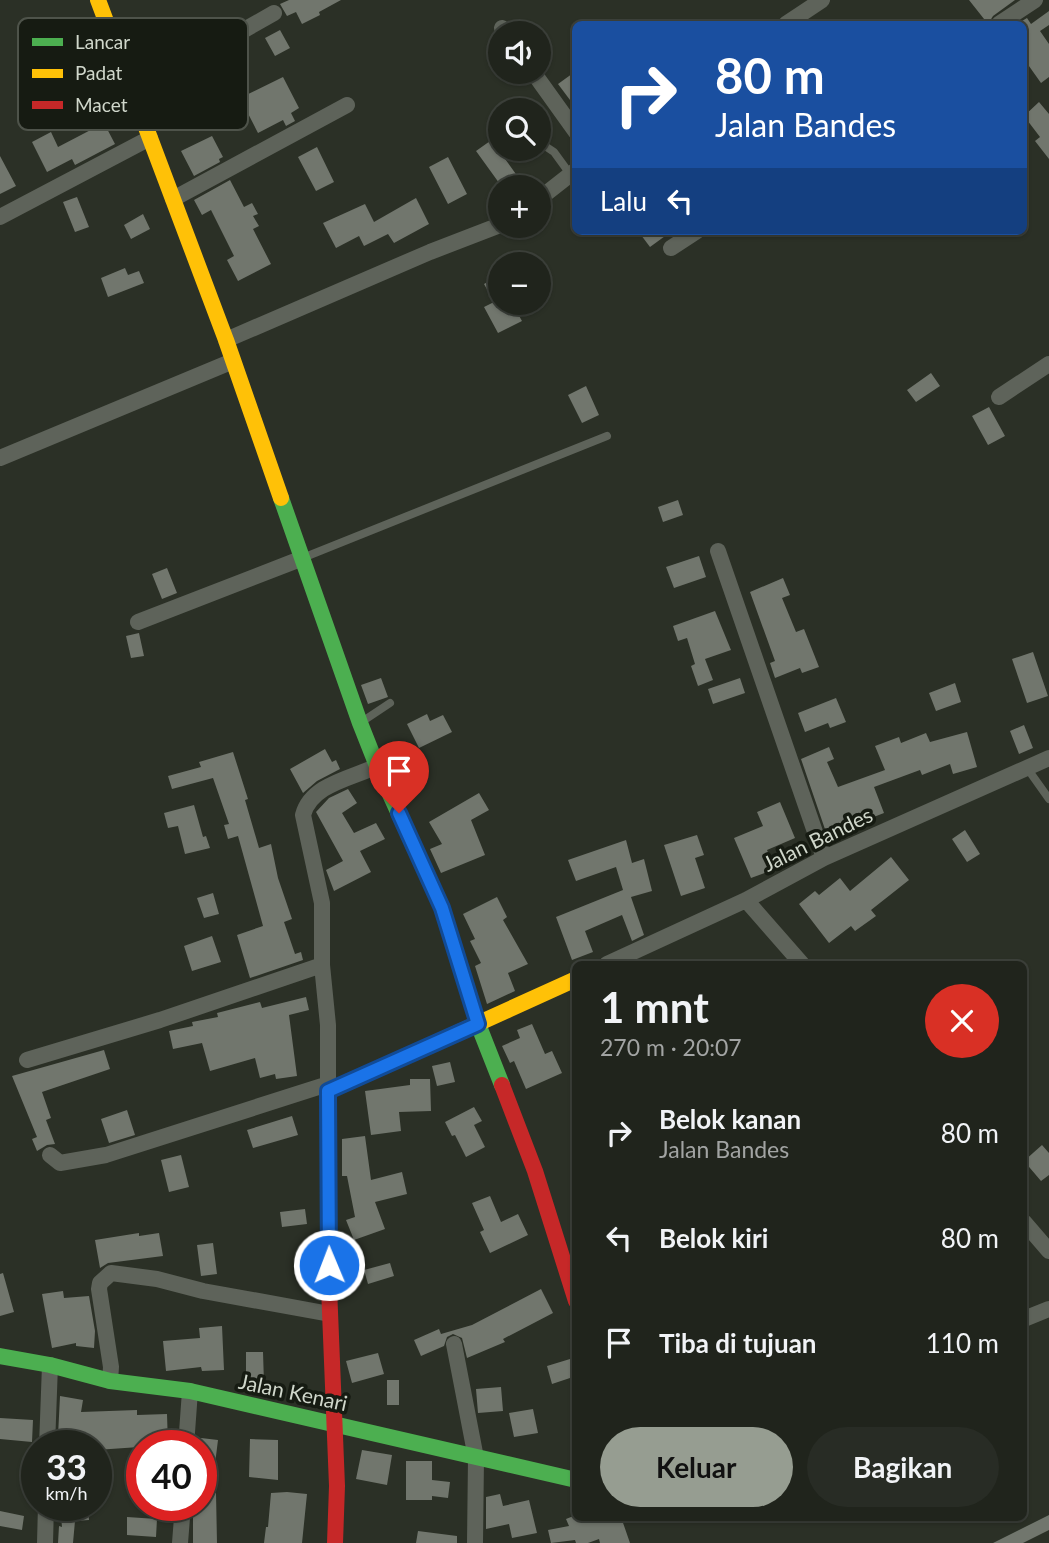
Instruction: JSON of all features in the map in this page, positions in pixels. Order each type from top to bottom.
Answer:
[{"type":"street","points":[[97,0],[104,18]]},
{"type":"street","points":[[790,21],[822,0]]},
{"type":"street","points":[[1004,21],[1035,0]]},
{"type":"street","points":[[248,28],[274,13]]},
{"type":"street","points":[[542,84],[572,126]]},
{"type":"street","points":[[173,199],[347,105]]},
{"type":"street","points":[[147,130],[226,340],[360,723],[442,908],[478,1024],[534,1171],[572,1289]]},
{"type":"street","points":[[0,217],[150,138]]},
{"type":"street","points":[[551,189],[572,173]]},
{"type":"street","points":[[226,340],[488,230]]},
{"type":"street","points":[[671,248],[691,235]]},
{"type":"street","points":[[0,458],[233,361]]},
{"type":"street","points":[[999,397],[1049,364]]},
{"type":"street","points":[[718,551],[824,858]]},
{"type":"street","points":[[138,622],[303,558]]},
{"type":"street","name":"Jalan Bandes","points":[[614,961],[746,900],[824,858],[1049,758]]},
{"type":"street","points":[[335,1543],[337,1519],[330,1314],[328,1026],[322,965],[322,903],[303,820],[304,810],[326,787],[377,766]]},
{"type":"street","points":[[746,900],[799,961]]},
{"type":"street","points":[[27,1059],[160,1020],[322,965]]},
{"type":"street","points":[[50,1154],[60,1163],[106,1155],[328,1087],[572,981]]},
{"type":"street","points":[[1027,1225],[1049,1251]]},
{"type":"street","points":[[110,1381],[99,1289],[100,1283],[111,1273],[157,1279],[203,1291],[330,1314]]},
{"type":"street","points":[[1027,1318],[1049,1309]]},
{"type":"street","points":[[454,1344],[476,1458],[475,1543]]},
{"type":"street","name":"Jalan Kenari","points":[[0,1356],[50,1365],[110,1381],[190,1391],[572,1479]]},
{"type":"street","points":[[48,1430],[50,1365]]},
{"type":"street","points":[[187,1430],[190,1391]]},
{"type":"street","points":[[45,1543],[46,1521]]},
{"type":"street","points":[[180,1543],[182,1521]]},
{"type":"lane","points":[[551,150],[572,171]]},
{"type":"lane","points":[[303,558],[607,436]]},
{"type":"lane","points":[[360,723],[390,703]]},
{"type":"lane","points":[[1027,768],[1049,799]]},
{"type":"building","points":[[289,0],[341,0],[302,24],[296,12],[287,16],[280,4]]},
{"type":"building","points":[[969,0],[1015,0],[990,21],[986,21]]},
{"type":"building","points":[[1049,11],[1049,25],[1040,31],[1049,44],[1049,77],[1041,83],[1027,63],[1027,21],[1022,21],[1027,18],[1031,24]]},
{"type":"building","points":[[280,30],[290,48],[275,56],[265,38]]},
{"type":"building","points":[[572,74],[572,103],[558,84]]},
{"type":"building","points":[[283,77],[299,108],[291,113],[295,121],[286,126],[283,120],[258,133],[248,114],[248,94]]},
{"type":"building","points":[[1039,102],[1049,114],[1049,159],[1035,141],[1040,137],[1027,120],[1027,113]]},
{"type":"building","points":[[91,130],[108,130],[115,144],[75,165],[72,159],[47,172],[32,142],[51,132],[58,147]]},
{"type":"building","points":[[212,136],[223,157],[219,159],[220,162],[194,176],[181,151]]},
{"type":"building","points":[[488,142],[488,161],[507,161],[517,175],[493,175],[476,151]]},
{"type":"building","points":[[317,147],[334,182],[316,191],[298,157]]},
{"type":"building","points":[[0,156],[16,186],[0,194]]},
{"type":"building","points":[[448,157],[467,194],[448,204],[429,167]]},
{"type":"building","points":[[230,180],[244,207],[252,203],[258,214],[253,216],[259,226],[253,229],[271,264],[238,281],[227,260],[234,256],[211,210],[202,215],[194,200]]},
{"type":"building","points":[[77,197],[89,227],[75,232],[63,202]]},
{"type":"building","points":[[416,198],[429,224],[394,243],[388,234],[364,246],[359,236],[336,248],[323,223],[365,204],[374,222]]},
{"type":"building","points":[[143,214],[150,229],[131,239],[124,225]]},
{"type":"building","points":[[641,235],[666,235],[650,247]]},
{"type":"building","points":[[125,268],[128,275],[139,271],[144,283],[108,297],[101,278]]},
{"type":"building","points":[[488,315],[519,315],[522,321],[498,333]]},
{"type":"building","points":[[931,373],[940,386],[916,402],[907,390]]},
{"type":"building","points":[[586,386],[599,415],[582,423],[568,395]]},
{"type":"building","points":[[989,407],[1005,436],[988,445],[972,416]]},
{"type":"building","points":[[678,500],[683,515],[663,522],[658,507]]},
{"type":"building","points":[[699,556],[706,577],[674,588],[666,567]]},
{"type":"building","points":[[167,568],[177,593],[162,599],[152,574]]},
{"type":"building","points":[[783,578],[790,595],[782,598],[796,632],[804,629],[819,667],[802,673],[800,668],[775,678],[770,663],[775,661],[750,592]]},
{"type":"building","points":[[715,611],[731,650],[705,659],[713,680],[698,686],[691,666],[695,664],[687,638],[678,641],[673,626]]},
{"type":"building","points":[[139,633],[144,656],[131,658],[126,636]]},
{"type":"building","points":[[1033,652],[1048,696],[1027,703],[1012,659]]},
{"type":"building","points":[[381,678],[388,697],[368,704],[361,685]]},
{"type":"building","points":[[740,678],[745,693],[713,704],[708,689]]},
{"type":"building","points":[[955,683],[961,702],[936,711],[929,693]]},
{"type":"building","points":[[836,698],[846,722],[830,728],[828,723],[805,732],[798,713]]},
{"type":"building","points":[[427,714],[430,721],[443,715],[452,732],[419,748],[407,724]]},
{"type":"building","points":[[1024,725],[1033,748],[1019,754],[1010,731]]},
{"type":"building","points":[[967,732],[977,767],[953,774],[950,764],[922,775],[920,770],[874,787],[884,813],[828,838],[801,759],[829,747],[834,759],[827,762],[838,787],[885,770],[875,746],[899,737],[901,743],[926,733],[930,742]]},
{"type":"building","points":[[325,749],[332,762],[336,760],[340,769],[317,781],[303,793],[290,769]]},
{"type":"building","points":[[233,752],[248,799],[245,800],[259,848],[271,844],[278,878],[292,919],[284,922],[295,954],[301,952],[303,960],[250,978],[237,935],[263,926],[238,836],[228,839],[224,825],[229,824],[213,778],[172,789],[168,776],[201,767],[199,762]]},
{"type":"building","points":[[348,789],[357,803],[342,813],[354,833],[376,823],[385,839],[360,851],[371,872],[334,891],[326,870],[343,861],[316,812],[329,798]]},
{"type":"building","points":[[479,793],[489,810],[471,820],[485,855],[441,873],[430,849],[442,844],[429,822]]},
{"type":"building","points":[[780,802],[795,838],[767,850],[775,869],[751,878],[734,838],[763,826],[757,812]]},
{"type":"building","points":[[194,805],[203,837],[206,836],[210,848],[185,854],[178,826],[168,828],[164,813]]},
{"type":"building","points":[[965,830],[980,854],[967,862],[952,839]]},
{"type":"building","points":[[697,835],[704,855],[695,858],[705,888],[681,896],[664,845]]},
{"type":"building","points":[[626,840],[632,863],[644,859],[652,891],[631,897],[644,935],[632,941],[622,915],[585,931],[593,952],[572,960],[556,917],[623,890],[616,867],[576,881],[568,860]]},
{"type":"building","points":[[891,857],[909,880],[871,910],[876,916],[855,931],[851,926],[829,943],[799,904],[815,891],[819,895],[840,878],[850,891]]},
{"type":"building","points":[[213,893],[219,914],[204,918],[197,898]]},
{"type":"building","points":[[497,897],[507,917],[503,920],[528,964],[508,973],[515,991],[487,1004],[475,966],[481,963],[470,941],[475,939],[463,914]]},
{"type":"building","points":[[212,936],[221,962],[192,971],[184,946]]},
{"type":"building","points":[[306,997],[309,1010],[289,1015],[297,1076],[276,1079],[275,1074],[260,1078],[255,1058],[210,1071],[202,1043],[173,1049],[169,1031],[193,1026],[192,1022],[218,1017],[217,1013],[260,1002],[262,1008]]},
{"type":"building","points":[[532,1024],[545,1054],[552,1051],[562,1073],[526,1089],[514,1061],[510,1063],[502,1046],[520,1038],[517,1030]]},
{"type":"building","points":[[104,1050],[110,1069],[42,1092],[51,1118],[46,1120],[55,1144],[37,1151],[32,1139],[37,1137],[12,1076]]},
{"type":"building","points":[[450,1062],[455,1082],[437,1086],[432,1066]]},
{"type":"building","points":[[410,1079],[430,1079],[431,1111],[399,1112],[401,1131],[371,1135],[365,1091],[410,1085]]},
{"type":"building","points":[[474,1107],[482,1121],[474,1125],[485,1147],[466,1157],[445,1122]]},
{"type":"building","points":[[127,1110],[135,1135],[109,1143],[101,1119]]},
{"type":"building","points":[[292,1116],[298,1135],[253,1148],[247,1130]]},
{"type":"building","points":[[365,1136],[371,1180],[402,1172],[407,1194],[375,1202],[385,1229],[354,1240],[346,1220],[355,1217],[347,1176],[342,1176],[342,1139]]},
{"type":"building","points":[[1042,1145],[1049,1153],[1049,1175],[1041,1181],[1027,1165],[1027,1158]]},
{"type":"building","points":[[181,1155],[189,1187],[169,1192],[161,1160]]},
{"type":"building","points":[[490,1196],[501,1222],[518,1214],[528,1235],[490,1253],[480,1232],[484,1230],[472,1203]]},
{"type":"building","points":[[305,1209],[307,1224],[282,1227],[280,1212]]},
{"type":"building","points":[[139,1233],[139,1236],[159,1233],[163,1256],[108,1263],[100,1268],[95,1240]]},
{"type":"building","points":[[213,1243],[217,1274],[201,1276],[197,1245]]},
{"type":"building","points":[[390,1263],[394,1276],[368,1284],[364,1270]]},
{"type":"building","points":[[3,1273],[14,1312],[0,1316],[0,1274]]},
{"type":"building","points":[[541,1289],[553,1313],[503,1339],[505,1342],[467,1358],[462,1338],[453,1334],[447,1337],[444,1346],[421,1356],[414,1340],[439,1329],[441,1334],[472,1325]]},
{"type":"building","points":[[63,1291],[64,1298],[89,1296],[95,1331],[94,1348],[76,1346],[76,1343],[52,1348],[42,1294]]},
{"type":"building","points":[[222,1326],[224,1370],[202,1371],[201,1367],[166,1371],[163,1341],[200,1338],[199,1328]]},
{"type":"building","points":[[246,1352],[263,1352],[264,1383],[246,1383]]},
{"type":"building","points":[[378,1353],[384,1374],[352,1383],[346,1361]]},
{"type":"building","points":[[570,1359],[572,1377],[552,1384],[547,1366]]},
{"type":"building","points":[[387,1380],[399,1380],[399,1405],[387,1405]]},
{"type":"building","points":[[501,1387],[503,1411],[478,1413],[476,1389]]},
{"type":"building","points":[[60,1396],[83,1400],[81,1412],[137,1410],[137,1415],[167,1414],[168,1430],[126,1430],[126,1448],[112,1449],[112,1430],[58,1430]]},
{"type":"building","points":[[533,1409],[538,1433],[514,1437],[509,1413]]},
{"type":"building","points":[[0,1418],[33,1420],[33,1430],[21,1430],[21,1441],[0,1439]]},
{"type":"building","points":[[250,1439],[278,1440],[278,1480],[249,1477]]},
{"type":"building","points":[[362,1450],[392,1455],[387,1485],[356,1479]]},
{"type":"building","points":[[406,1461],[432,1461],[432,1480],[450,1482],[448,1498],[432,1496],[432,1500],[406,1500]]},
{"type":"building","points":[[271,1493],[307,1494],[302,1543],[264,1543]]},
{"type":"building","points":[[500,1494],[503,1506],[529,1500],[537,1533],[512,1538],[509,1524],[486,1529],[486,1497]]},
{"type":"building","points":[[0,1511],[21,1515],[21,1521],[23,1521],[22,1530],[0,1526]]},
{"type":"building","points":[[1049,1515],[1049,1530],[1023,1543],[993,1543]]},
{"type":"building","points":[[572,1517],[572,1521],[581,1523],[622,1521],[630,1543],[600,1543],[599,1539],[588,1543],[576,1543],[575,1540],[551,1543],[548,1530],[569,1526],[566,1519]]},
{"type":"building","points":[[61,1521],[75,1521],[73,1543],[58,1543],[59,1526],[62,1527]]},
{"type":"building","points":[[127,1521],[157,1521],[156,1537],[127,1535]]},
{"type":"building","points":[[193,1521],[217,1521],[217,1543],[193,1543]]},
{"type":"building","points":[[418,1531],[457,1536],[457,1543],[416,1543]]},
{"type":"traffic: fast","points":[[281,498],[360,723],[442,908],[478,1024],[502,1085]]},
{"type":"traffic: fast","points":[[0,1356],[50,1365],[110,1381],[190,1391],[572,1479]]},
{"type":"traffic: slow","points":[[98,0],[105,18]]},
{"type":"traffic: slow","points":[[147,130],[226,340],[281,498]]},
{"type":"traffic: slow","points":[[349,1082],[572,981]]},
{"type":"traffic: jam","points":[[335,1543],[337,1486],[329,1287],[328,1091],[349,1082]]},
{"type":"traffic: jam","points":[[502,1085],[535,1171],[572,1288]]},
{"type":"route","points":[[329,1265],[328,1091],[478,1024],[442,908],[399,813]]}]
